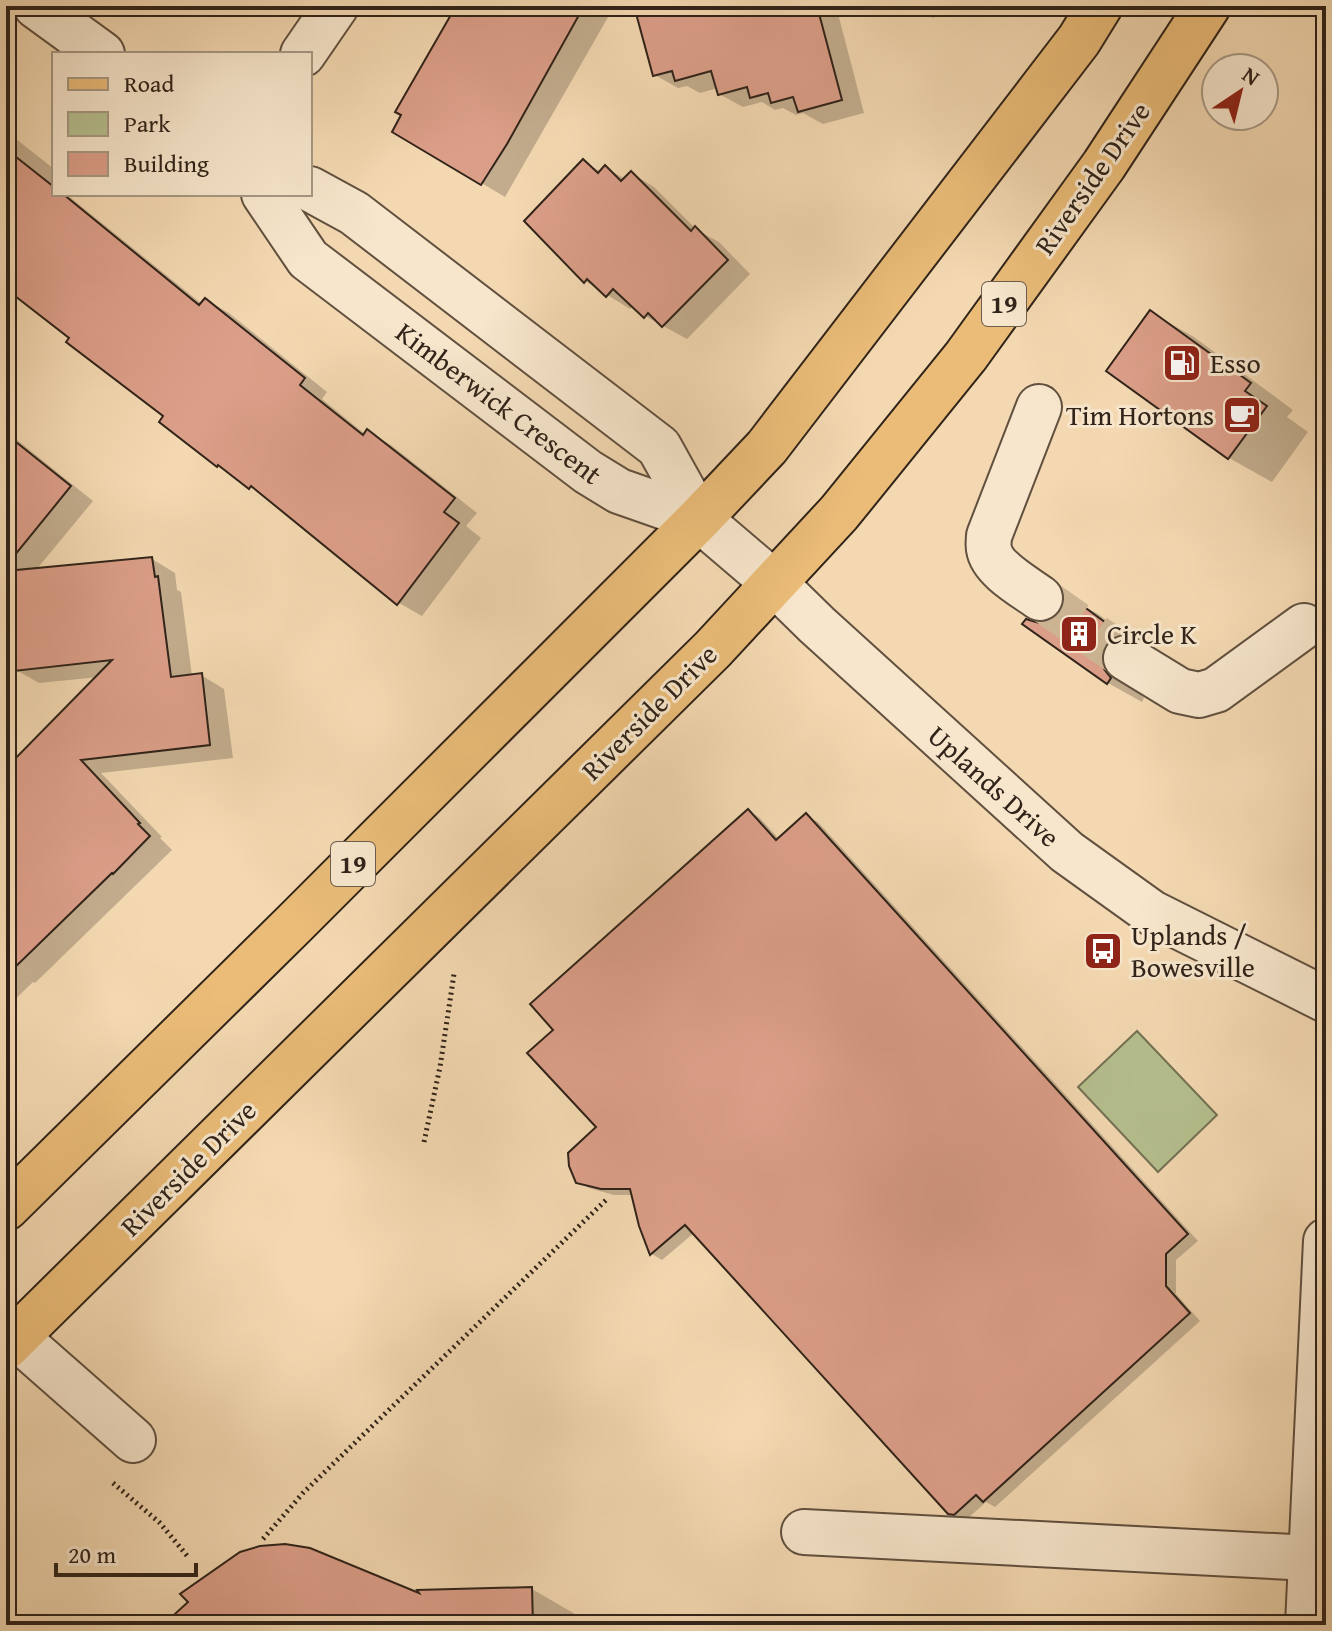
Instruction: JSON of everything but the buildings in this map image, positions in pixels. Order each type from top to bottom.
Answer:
[{"type":"main road","name":"19","points":[[6,1208],[699,519],[767,447],[1079,40],[1100,6]]},
{"type":"main road","name":"Riverside Drive","points":[[11,1342],[713,649],[839,513],[966,356],[1104,165],[1208,6]]},
{"type":"street","points":[[36,6],[99,52]]},
{"type":"street","points":[[304,52],[336,6]]},
{"type":"street","points":[[312,190],[354,213],[659,447],[699,519]]},
{"type":"street","name":"Kimberwick Crescent","points":[[265,196],[308,259],[588,472],[619,491],[699,519]]},
{"type":"street","points":[[1039,407],[989,536],[988,549],[993,561],[1002,570],[1040,598]]},
{"type":"street","name":"Uplands Drive","points":[[699,519],[774,583],[1067,852],[1152,913],[1326,1000]]},
{"type":"street","points":[[1126,658],[1180,691],[1199,695],[1216,690],[1304,626]]},
{"type":"street","points":[[1308,1625],[1326,1241]]},
{"type":"street","points":[[11,1342],[133,1440]]},
{"type":"street","points":[[804,1532],[1311,1558]]},
{"type":"path","points":[[424,1142],[440,1067],[454,974]]},
{"type":"path","points":[[263,1539],[303,1493],[607,1199]]},
{"type":"path","points":[[108,1479],[160,1523],[189,1558]]},
{"type":"green space","points":[[1137,1031],[1217,1115],[1158,1172],[1078,1087]]},
{"type":"tunnel","points":[[1040,598],[1126,658]]},
{"type":"place","name":"Esso","points":[[1182,363]]},
{"type":"place","name":"Tim Hortons","points":[[1242,415]]},
{"type":"place","name":"Circle K","points":[[1079,634]]},
{"type":"place","name":"Uplands / Bowesville","points":[[1103,951]]}]
